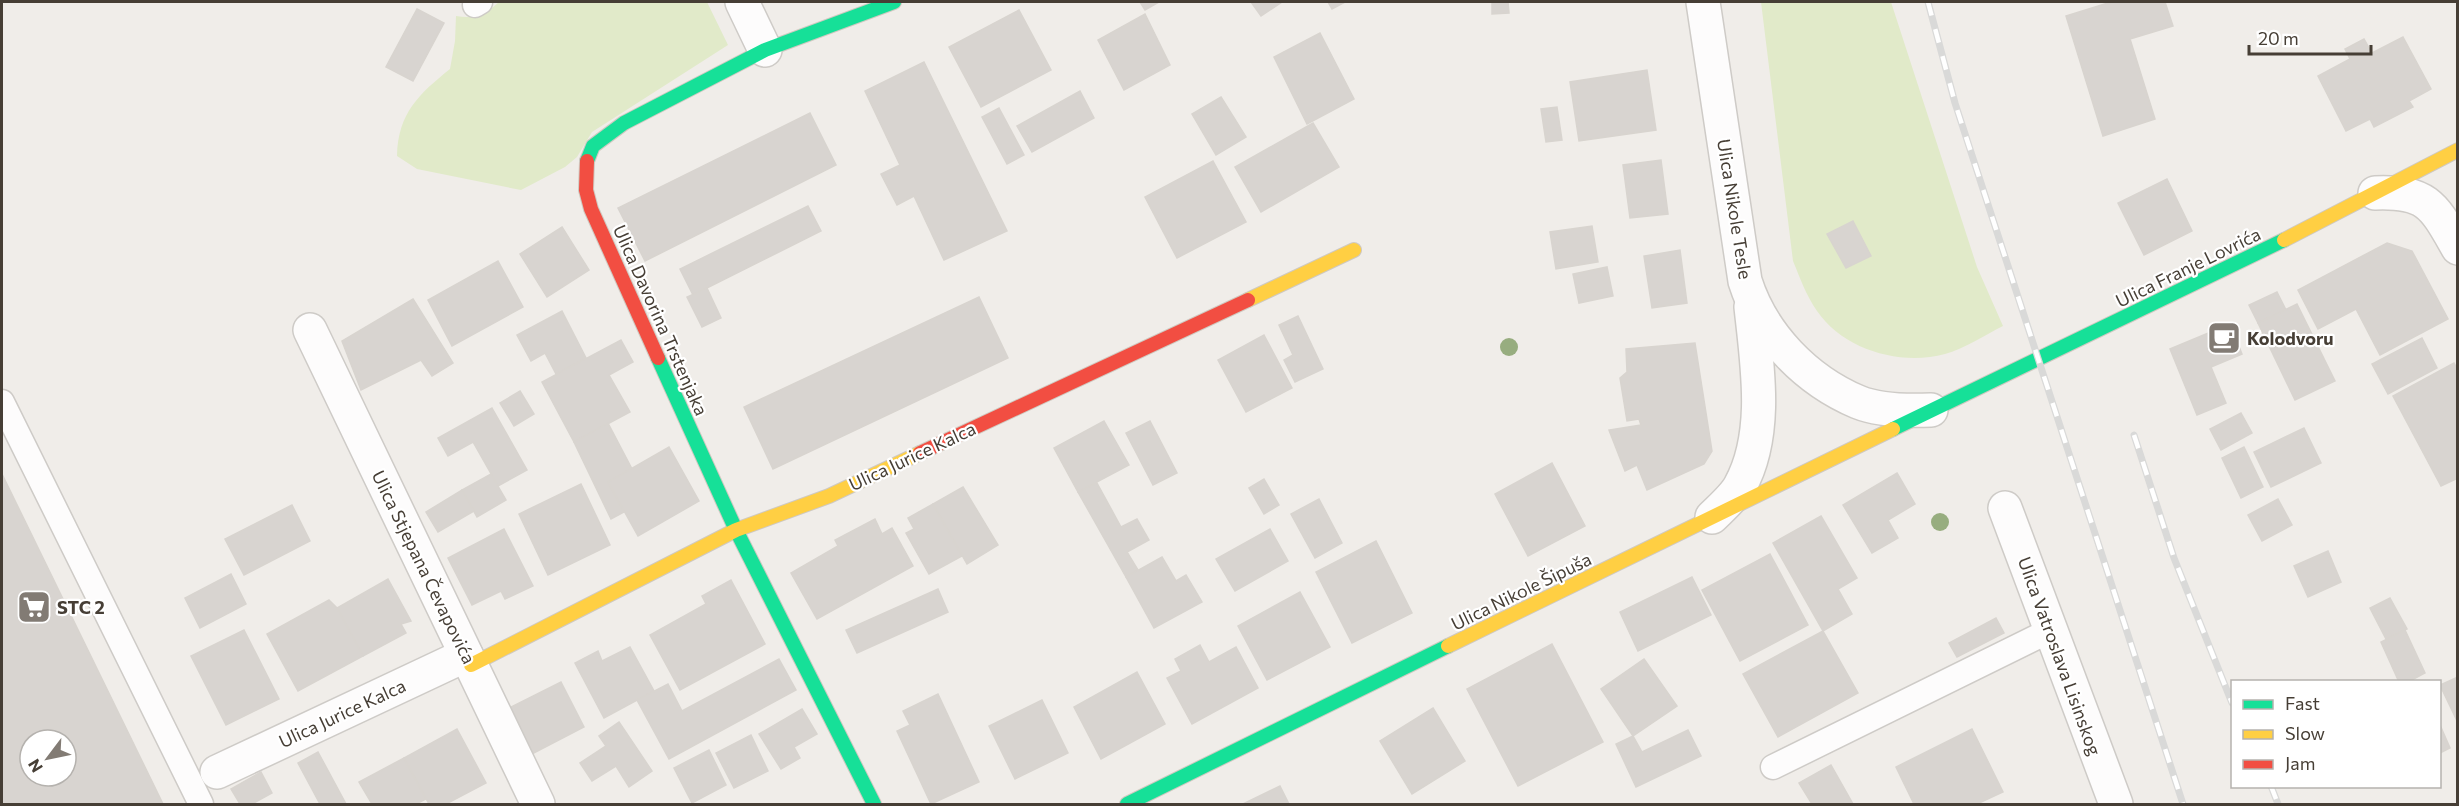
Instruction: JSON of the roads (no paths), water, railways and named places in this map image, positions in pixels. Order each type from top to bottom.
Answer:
[{"type":"street","points":[[742,2],[765,50]]},
{"type":"street","name":"Ulica Davorina Trstenjaka","points":[[874,804],[736,530],[591,209],[586,190],[585,164],[593,146],[624,123],[765,50],[894,2]]},
{"type":"street","name":"Ulica Nikole Tesle","points":[[1704,2],[1745,281],[1760,319],[1798,363],[1825,384],[1860,402],[1910,411],[1931,410]]},
{"type":"street","name":"Ulica Franje Lovrića","points":[[1931,410],[2251,257],[2457,150]]},
{"type":"street","points":[[2376,193],[2399,192],[2421,198],[2437,211],[2457,248]]},
{"type":"street","name":"Ulica Jurice Kalca","points":[[217,772],[469,660],[736,530],[829,495],[1354,250]]},
{"type":"street","points":[[1712,517],[1740,488],[1749,466],[1754,443],[1757,415],[1756,358],[1750,296]]},
{"type":"street","name":"Ulica Stjepana Čevapovića","points":[[310,330],[538,804]]},
{"type":"street","name":"Ulica Nikole Šipuša","points":[[1127,804],[1931,410]]},
{"type":"street","name":"Ulica Vatroslava Lisinskog","points":[[2005,508],[2116,804]]},
{"type":"lane","points":[[2,402],[201,804]]},
{"type":"lane","points":[[1773,767],[2051,630]]},
{"type":"railway","points":[[1928,2],[1955,103],[2183,804]]},
{"type":"railway","points":[[2134,435],[2174,558],[2231,700]]},
{"type":"railway","points":[[2272,788],[2278,804]]},
{"type":"place","name":"Kolodvoru","points":[[2224,338]]},
{"type":"place","name":"STC 2","points":[[34,607]]}]
